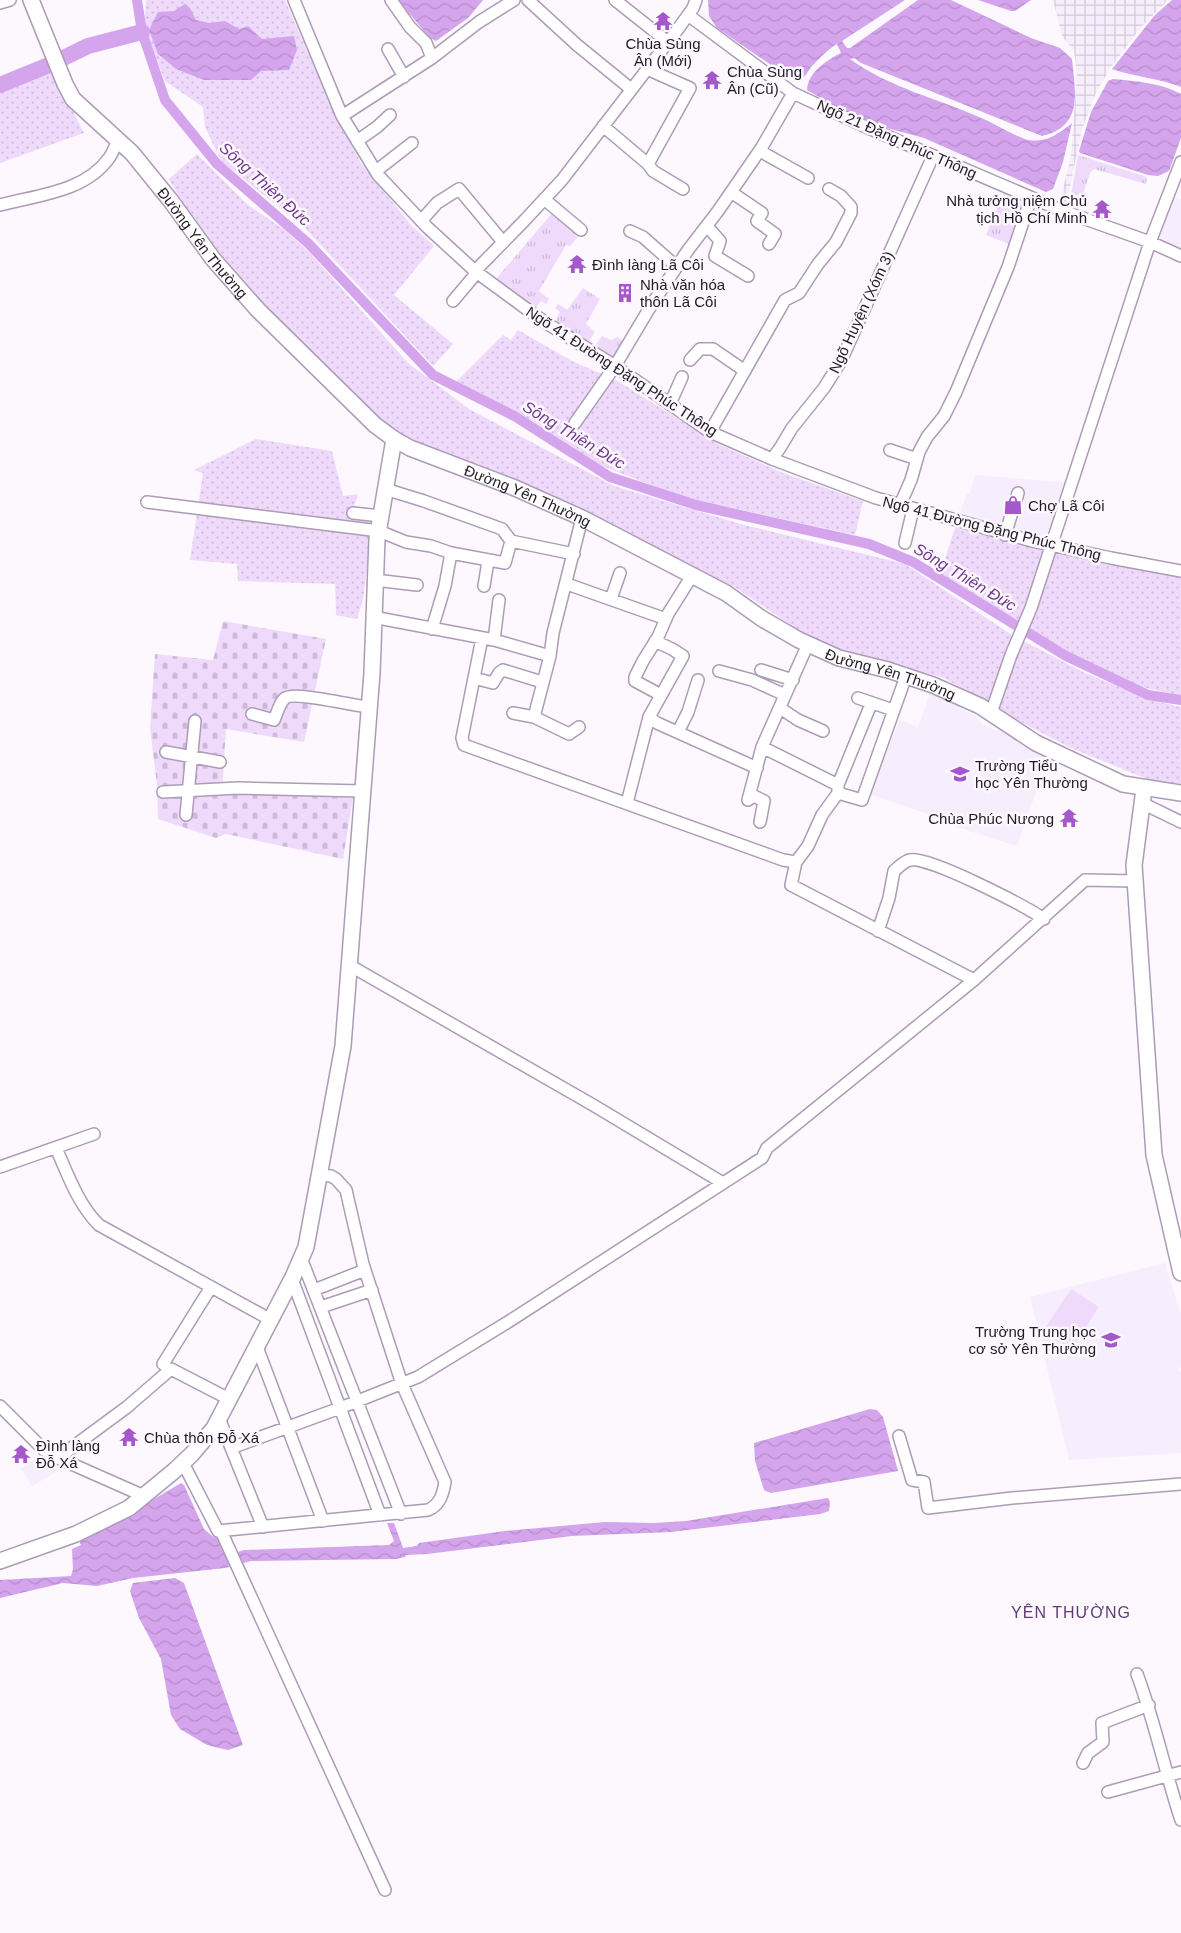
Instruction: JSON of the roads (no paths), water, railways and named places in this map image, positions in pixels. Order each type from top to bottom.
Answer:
[{"type":"main road","name":"Đường Yên Thường","points":[[31,0],[55,61],[73,99],[132,153],[172,201],[212,258],[258,310],[375,425],[394,439],[410,448],[515,488],[582,518],[641,550],[692,574],[726,593],[761,618],[808,644],[839,658],[933,685],[980,706],[1036,743],[1124,784],[1143,796],[1181,794]]},
{"type":"main road","points":[[0,1561],[76,1534],[129,1508],[183,1463],[214,1428],[292,1279],[306,1247],[343,1046],[362,791],[363,706],[372,673],[373,617],[380,524],[394,439]]},
{"type":"main road","points":[[1143,796],[1134,865],[1154,1155],[1178,1247],[1181,1273]]},
{"type":"street","points":[[0,3],[10,0]]},
{"type":"street","name":"Ngõ 41 Đường Đặng Phúc Thông","points":[[294,0],[342,116],[376,171],[421,221],[475,271],[543,321],[615,366],[710,432],[827,480],[900,505],[1052,546],[1181,571]]},
{"type":"street","points":[[391,0],[410,27],[426,43],[432,58]]},
{"type":"street","points":[[342,116],[404,77],[514,0]]},
{"type":"street","points":[[528,0],[576,45],[631,89]]},
{"type":"street","points":[[615,0],[668,42]]},
{"type":"street","points":[[453,301],[474,276],[475,271],[562,180],[668,42],[688,15],[696,0]]},
{"type":"street","name":"Ngõ 21 Đặng Phúc Thông","points":[[688,15],[793,93],[1031,198],[1150,242],[1181,256]]},
{"type":"street","points":[[388,49],[404,77]]},
{"type":"street","points":[[647,69],[690,88],[648,164]]},
{"type":"street","points":[[575,423],[615,366],[677,267],[760,151],[793,93]]},
{"type":"street","points":[[357,141],[390,115]]},
{"type":"street","points":[[603,126],[654,171],[683,189]]},
{"type":"street","points":[[0,204],[76,185],[91,176],[110,158],[118,140]]},
{"type":"street","points":[[376,171],[412,143]]},
{"type":"street","points":[[760,151],[808,178]]},
{"type":"street","name":"Ngõ Huyện (Xóm 3)","points":[[772,458],[792,428],[824,388],[841,361],[933,156]]},
{"type":"street","points":[[991,713],[1052,546],[1150,242],[1181,162]]},
{"type":"street","points":[[421,221],[437,203],[459,189],[503,242]]},
{"type":"street","points":[[710,432],[785,300],[799,293],[843,231],[851,213],[851,207],[841,196],[829,189]]},
{"type":"street","points":[[731,192],[762,213],[757,221],[775,234],[769,244]]},
{"type":"street","points":[[900,505],[927,438],[944,416],[956,392],[1008,267],[1031,198]]},
{"type":"street","points":[[544,200],[581,230]]},
{"type":"street","points":[[707,226],[720,241],[715,256],[748,276]]},
{"type":"street","points":[[630,231],[643,237],[677,267]]},
{"type":"street","points":[[690,360],[700,349],[713,349],[745,371]]},
{"type":"street","points":[[670,404],[682,377]]},
{"type":"street","points":[[890,450],[917,459]]},
{"type":"street","points":[[385,489],[502,529],[511,541],[574,554]]},
{"type":"street","points":[[1005,534],[1018,493]]},
{"type":"street","points":[[147,502],[380,524]]},
{"type":"street","points":[[905,543],[914,509]]},
{"type":"street","points":[[353,514],[380,524],[406,542],[431,546],[488,561],[505,563],[511,541]]},
{"type":"street","points":[[534,717],[582,518]]},
{"type":"street","points":[[432,629],[445,586],[452,553]]},
{"type":"street","points":[[484,586],[488,561]]},
{"type":"street","points":[[611,599],[620,573]]},
{"type":"street","points":[[661,695],[635,681],[635,677],[692,574]]},
{"type":"street","points":[[375,580],[417,585]]},
{"type":"street","points":[[567,584],[666,619]]},
{"type":"street","points":[[494,640],[499,600]]},
{"type":"street","points":[[373,617],[494,640],[550,656]]},
{"type":"street","points":[[482,638],[462,738],[464,744],[783,860],[796,862]]},
{"type":"street","points":[[627,803],[649,717],[683,656],[672,648],[655,642]]},
{"type":"street","points":[[760,822],[764,801],[754,796],[748,800],[762,747],[808,644]]},
{"type":"street","points":[[474,678],[494,683],[499,673],[503,670],[542,682]]},
{"type":"street","points":[[761,670],[792,680]]},
{"type":"street","points":[[719,671],[752,680],[785,695]]},
{"type":"street","points":[[762,747],[838,789],[862,800],[906,676]]},
{"type":"street","points":[[678,732],[688,712],[698,680]]},
{"type":"street","points":[[252,714],[274,720],[283,699],[289,696],[308,697],[363,706]]},
{"type":"street","points":[[858,698],[893,710]]},
{"type":"street","points":[[871,704],[838,789],[822,815],[808,846],[796,862],[791,885],[974,980]]},
{"type":"street","points":[[780,708],[798,720],[823,732]]},
{"type":"street","points":[[513,712],[534,717],[569,734],[579,727]]},
{"type":"street","points":[[649,717],[757,768]]},
{"type":"street","points":[[186,814],[190,790],[195,721]]},
{"type":"street","points":[[166,752],[220,762]]},
{"type":"street","points":[[163,792],[238,788],[362,791]]},
{"type":"street","points":[[1143,796],[1181,822]]},
{"type":"street","points":[[878,931],[890,898],[894,871],[908,860],[932,864],[1025,906],[1044,918]]},
{"type":"street","points":[[231,1448],[358,1402],[418,1377],[508,1322],[762,1158],[767,1148],[974,980],[1085,880],[1135,881]]},
{"type":"street","points":[[349,965],[593,1105],[723,1183]]},
{"type":"street","points":[[0,1167],[94,1134]]},
{"type":"street","points":[[56,1148],[79,1200],[89,1215],[99,1225],[271,1320]]},
{"type":"street","points":[[183,1463],[214,1527],[218,1531],[428,1510],[434,1507],[442,1496],[445,1482],[402,1384],[366,1270],[346,1190],[331,1176],[319,1175]]},
{"type":"street","points":[[301,1258],[401,1514]]},
{"type":"street","points":[[314,1290],[366,1270]]},
{"type":"street","points":[[292,1279],[380,1515]]},
{"type":"street","points":[[163,1364],[211,1287]]},
{"type":"street","points":[[321,1307],[372,1290]]},
{"type":"street","points":[[256,1347],[323,1521]]},
{"type":"street","points":[[58,1458],[127,1407],[171,1369],[229,1399]]},
{"type":"street","points":[[0,1406],[44,1450],[144,1496]]},
{"type":"street","points":[[219,1418],[263,1527]]},
{"type":"street","points":[[899,1436],[912,1480],[924,1482],[928,1508],[1012,1498],[1181,1484]]},
{"type":"street","points":[[221,1531],[385,1890]]},
{"type":"street","points":[[1137,1674],[1149,1705],[1166,1776],[1181,1820]]},
{"type":"street","points":[[1083,1763],[1088,1753],[1104,1742],[1102,1723],[1149,1705]]},
{"type":"street","points":[[1108,1792],[1181,1772]]},
{"type":"water","points":[[398,0],[483,0],[468,18],[436,41],[430,38]]},
{"type":"water","points":[[708,0],[905,0],[842,41],[847,48],[850,48],[918,0],[951,0],[1031,38],[1060,48],[1072,59],[1074,106],[1071,116],[1065,124],[1055,131],[1042,136],[861,63],[854,58],[850,59],[896,85],[963,110],[1028,140],[1035,141],[1052,137],[1072,123],[1063,162],[1053,189],[1046,192],[924,138],[887,128],[836,107],[807,90],[811,78],[819,67],[841,53],[837,44],[821,57],[798,82],[717,28],[709,16]]},
{"type":"water","points":[[978,0],[1031,0],[1015,11],[1011,11]]},
{"type":"water","points":[[1172,0],[1181,0],[1181,87],[1112,69],[1155,15]]},
{"type":"water","points":[[185,4],[190,8],[196,20],[209,23],[225,21],[239,29],[248,26],[262,39],[294,36],[297,50],[289,70],[261,71],[251,80],[204,80],[176,69],[158,54],[149,30],[158,12],[174,11]]},
{"type":"water","points":[[1113,79],[1157,85],[1181,94],[1181,138],[1169,171],[1158,176],[1148,175],[1080,153],[1091,112],[1108,81]]},
{"type":"water","points":[[870,1409],[877,1410],[883,1417],[898,1471],[771,1493],[764,1490],[755,1461],[754,1443]]},
{"type":"water","points":[[181,1483],[184,1485],[204,1529],[212,1536],[221,1540],[235,1553],[244,1550],[389,1545],[394,1541],[387,1523],[394,1523],[403,1548],[417,1546],[419,1543],[505,1531],[605,1522],[654,1523],[686,1521],[828,1498],[830,1502],[829,1511],[820,1514],[671,1532],[572,1536],[406,1555],[396,1559],[251,1561],[225,1568],[133,1578],[97,1586],[63,1583],[0,1598],[0,1580],[71,1576],[73,1569],[72,1549],[81,1545],[78,1538],[139,1508]]},
{"type":"water","points":[[175,1578],[184,1583],[243,1745],[228,1750],[207,1745],[180,1729],[171,1715],[161,1659],[139,1618],[130,1591],[133,1583]]},
{"type":"waterway","name":"Sông Thiên Đức","points":[[137,0],[142,32],[165,100],[217,164],[309,244],[433,375],[516,417],[610,477],[696,505],[869,544],[913,562],[1066,656],[1148,695],[1181,700]]},
{"type":"waterway","points":[[0,85],[49,65],[88,46],[142,32]]},
{"type":"place","name":"Chùa Sùng Ân (Mới)","points":[[663,21]]},
{"type":"place","name":"Chùa Sùng Ân (Cũ)","points":[[712,80]]},
{"type":"place","name":"Nhà tưởng niệm Chủ tịch Hồ Chí Minh","points":[[1102,209]]},
{"type":"place","name":"Đình làng Lã Côi","points":[[577,264]]},
{"type":"place","name":"Nhà văn hóa thôn Lã Côi","points":[[625,293]]},
{"type":"place","name":"Chợ Lã Côi","points":[[1013,505]]},
{"type":"place","name":"Trường Tiểu học Yên Thường","points":[[960,774]]},
{"type":"place","name":"Chùa Phúc Nương","points":[[1069,818]]},
{"type":"place","name":"Trường Trung học cơ sở Yên Thường","points":[[1111,1340]]},
{"type":"place","name":"Chùa thôn Đỗ Xá","points":[[129,1437]]},
{"type":"place","name":"Đình làng Đỗ Xá","points":[[21,1454]]},
{"type":"district","name":"YÊN THƯỜNG","points":[[1071,1612]]}]
